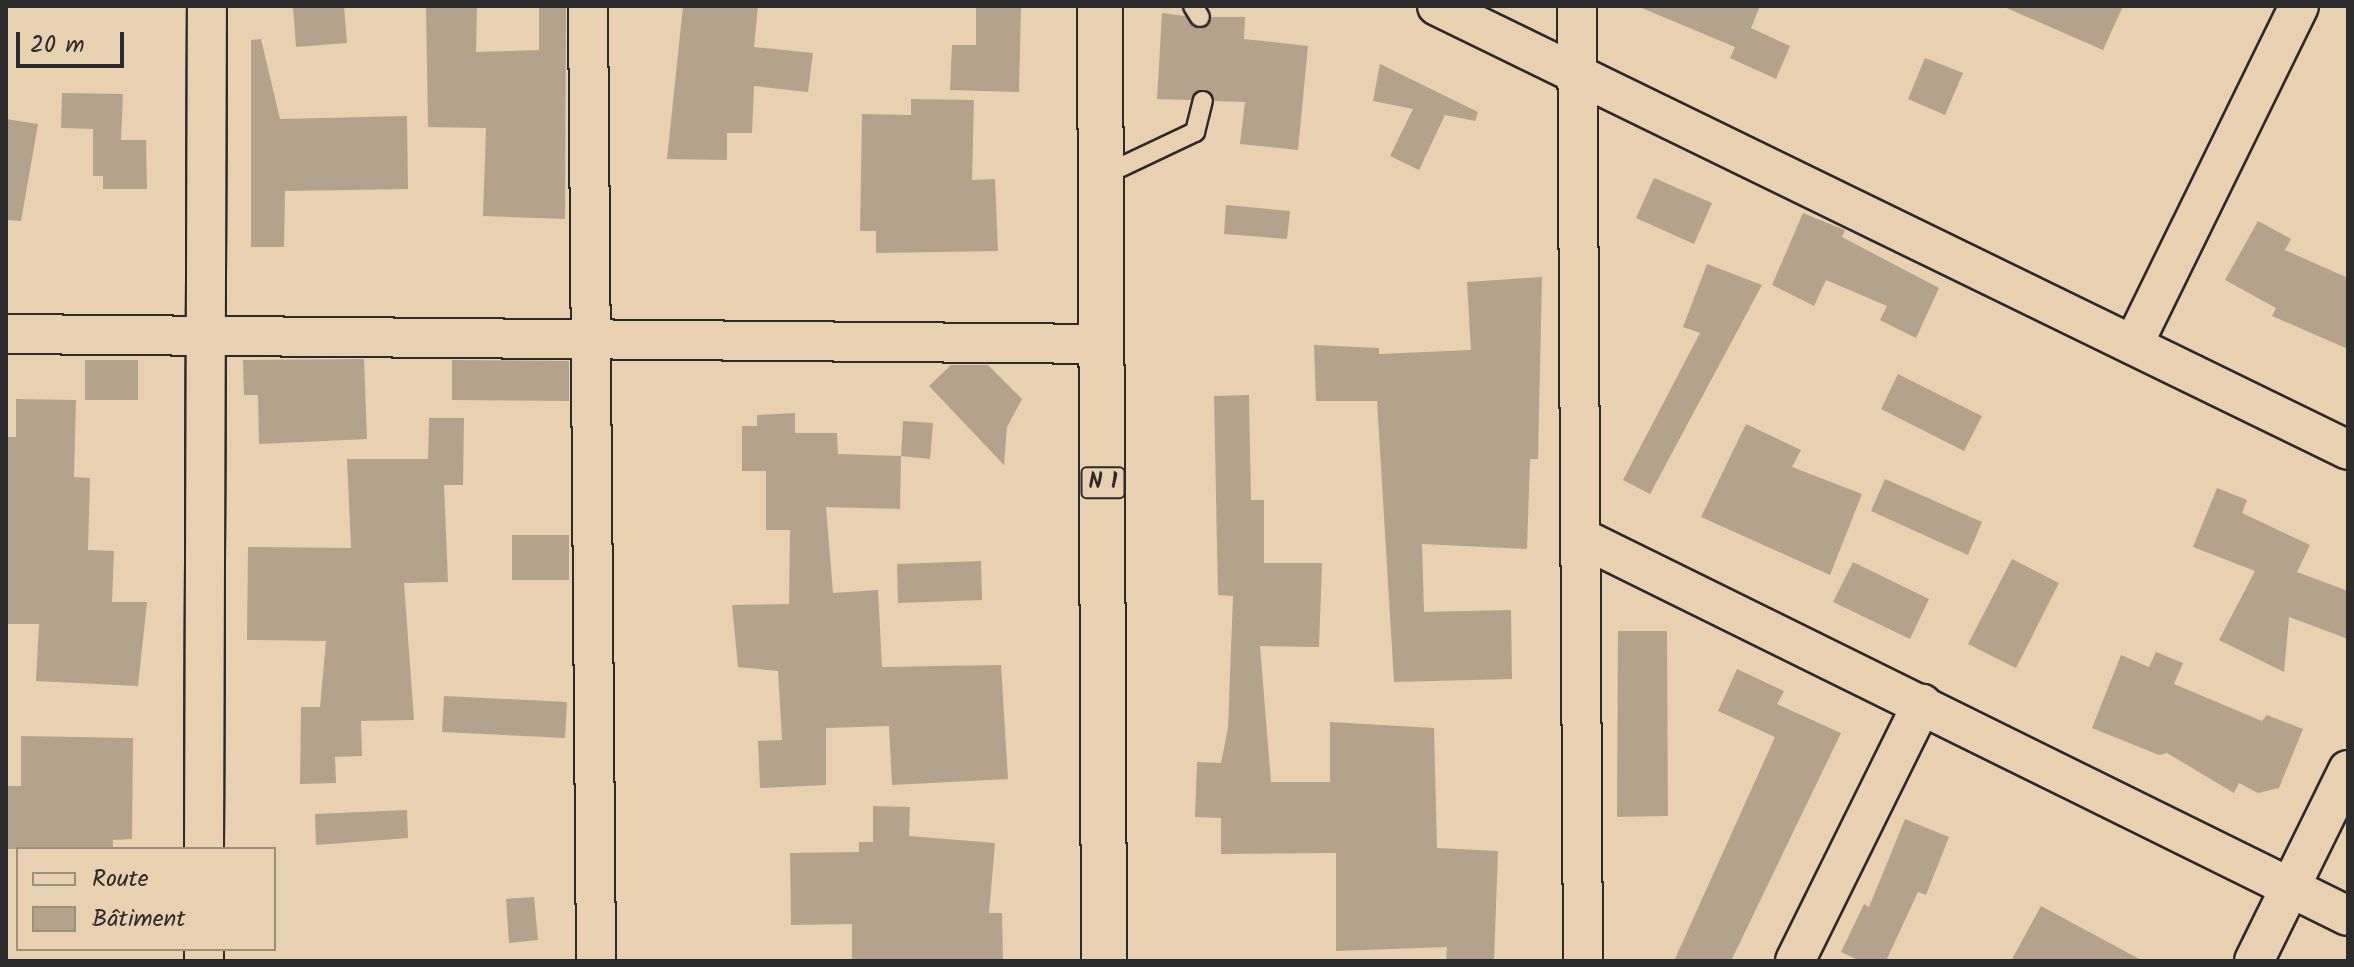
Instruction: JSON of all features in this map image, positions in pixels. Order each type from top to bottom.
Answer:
[{"type":"highway","name":"N 1","points":[[1100,6],[1104,961]]},
{"type":"street","points":[[204,847],[207,6]]},
{"type":"street","points":[[588,6],[596,961]]},
{"type":"street","points":[[1437,6],[1578,78],[2348,450]]},
{"type":"street","points":[[1577,6],[1583,961]]},
{"type":"street","points":[[2133,345],[2299,6]]},
{"type":"street","points":[[6,334],[1103,344]]},
{"type":"street","points":[[1580,537],[2348,916]]},
{"type":"street","points":[[1795,961],[1922,704]]},
{"type":"street","points":[[2254,961],[2348,770]]},
{"type":"lane","points":[[1102,176],[1195,132],[1203,101]]},
{"type":"building","points":[[293,6],[344,6],[347,43],[296,47]]},
{"type":"building","points":[[426,6],[477,6],[476,52],[539,50],[539,6],[566,6],[565,219],[483,216],[486,128],[428,127]]},
{"type":"building","points":[[683,6],[758,6],[754,47],[813,53],[808,92],[754,86],[752,133],[727,133],[727,160],[667,159]]},
{"type":"building","points":[[976,6],[1021,6],[1019,92],[950,90],[952,45],[976,45]]},
{"type":"building","points":[[1637,6],[1760,6],[1751,28],[1790,46],[1776,79],[1730,58],[1735,47]]},
{"type":"building","points":[[2002,6],[2123,6],[2103,50]]},
{"type":"building","points":[[1162,13],[1185,16],[1200,29],[1212,17],[1245,17],[1244,39],[1308,46],[1298,150],[1240,144],[1245,102],[1215,101],[1205,89],[1191,100],[1157,99]]},
{"type":"building","points":[[261,39],[280,119],[407,116],[408,189],[285,191],[284,247],[251,247],[251,40]]},
{"type":"building","points":[[1925,58],[1963,73],[1945,115],[1908,99]]},
{"type":"building","points":[[1380,64],[1478,112],[1475,121],[1445,115],[1419,170],[1390,156],[1413,109],[1373,101]]},
{"type":"building","points":[[62,93],[123,94],[121,140],[146,140],[147,189],[103,189],[103,176],[93,176],[93,129],[61,128]]},
{"type":"building","points":[[911,99],[974,100],[972,180],[995,179],[998,251],[876,253],[876,231],[860,231],[862,114],[911,115]]},
{"type":"building","points":[[6,119],[38,124],[21,221],[6,220]]},
{"type":"building","points":[[1654,178],[1712,203],[1694,244],[1636,218]]},
{"type":"building","points":[[1226,205],[1290,211],[1287,239],[1224,234]]},
{"type":"building","points":[[1803,213],[1845,230],[1842,237],[1939,288],[1916,338],[1880,320],[1887,306],[1826,280],[1814,306],[1772,285]]},
{"type":"building","points":[[2258,221],[2291,239],[2285,250],[2348,278],[2348,349],[2272,316],[2276,308],[2225,280]]},
{"type":"building","points":[[1707,264],[1762,285],[1650,494],[1623,480],[1700,333],[1683,327]]},
{"type":"building","points":[[1542,277],[1538,459],[1530,459],[1527,549],[1422,544],[1424,612],[1511,610],[1512,679],[1394,682],[1377,401],[1316,401],[1314,345],[1379,348],[1379,354],[1471,350],[1467,282]]},
{"type":"building","points":[[364,359],[367,439],[259,444],[258,395],[244,395],[243,360]]},
{"type":"building","points":[[85,360],[138,360],[138,400],[85,400]]},
{"type":"building","points":[[452,360],[569,361],[569,401],[452,400]]},
{"type":"building","points":[[951,365],[988,365],[1022,399],[1007,427],[1004,465],[929,386]]},
{"type":"building","points":[[1898,374],[1982,416],[1964,451],[1881,409]]},
{"type":"building","points":[[1249,395],[1251,500],[1264,500],[1264,563],[1322,563],[1319,647],[1260,646],[1271,782],[1330,782],[1330,722],[1434,728],[1437,848],[1498,851],[1494,961],[1446,961],[1447,947],[1336,951],[1336,853],[1221,854],[1221,818],[1195,817],[1197,762],[1221,763],[1228,728],[1233,596],[1218,595],[1214,396]]},
{"type":"building","points":[[16,399],[76,400],[74,477],[90,478],[88,550],[114,551],[112,602],[147,602],[138,686],[36,681],[39,624],[6,624],[6,437],[16,437]]},
{"type":"building","points":[[795,413],[795,433],[837,433],[838,454],[901,456],[900,509],[826,507],[833,593],[878,590],[882,667],[1001,665],[1008,779],[892,785],[889,726],[826,728],[826,785],[760,788],[758,741],[782,740],[778,671],[738,667],[732,605],[789,604],[790,530],[766,530],[766,471],[742,471],[742,426],[757,426],[757,415]]},
{"type":"building","points":[[429,418],[464,418],[463,485],[444,485],[448,582],[404,583],[414,720],[361,721],[362,756],[335,757],[336,783],[300,784],[301,707],[320,707],[326,641],[247,640],[248,547],[351,548],[347,459],[428,459]]},
{"type":"building","points":[[903,421],[933,423],[930,459],[901,456]]},
{"type":"building","points":[[1746,424],[1801,450],[1792,467],[1862,494],[1830,575],[1701,517]]},
{"type":"building","points":[[1885,479],[1982,522],[1968,555],[1871,511]]},
{"type":"building","points":[[2217,488],[2247,500],[2242,513],[2310,545],[2297,572],[2348,591],[2348,639],[2289,617],[2284,672],[2219,640],[2255,571],[2193,547]]},
{"type":"building","points":[[512,535],[569,535],[569,580],[512,580]]},
{"type":"building","points":[[2012,559],[2059,583],[2016,668],[1968,644]]},
{"type":"building","points":[[981,561],[982,600],[898,603],[897,564]]},
{"type":"building","points":[[1853,562],[1929,599],[1910,639],[1833,602]]},
{"type":"building","points":[[1618,631],[1667,631],[1668,816],[1617,817]]},
{"type":"building","points":[[2156,652],[2183,663],[2174,684],[2262,721],[2267,715],[2303,729],[2279,788],[2258,793],[2239,783],[2234,793],[2167,753],[2159,755],[2092,728],[2121,655],[2149,667]]},
{"type":"building","points":[[1737,669],[1784,691],[1777,704],[1841,733],[1731,961],[1674,961],[1775,737],[1718,711]]},
{"type":"building","points":[[444,696],[567,702],[565,738],[442,732]]},
{"type":"building","points":[[21,736],[133,738],[132,839],[113,840],[113,847],[6,849],[6,786],[21,786]]},
{"type":"building","points":[[873,806],[910,807],[909,836],[995,843],[989,913],[1002,913],[1003,961],[852,961],[852,924],[791,925],[790,853],[859,852],[859,842],[873,842]]},
{"type":"building","points":[[407,810],[408,838],[316,845],[315,814]]},
{"type":"building","points":[[1905,819],[1949,837],[1926,895],[1918,892],[1886,961],[1860,961],[1841,952],[1864,904],[1869,907]]},
{"type":"building","points":[[534,897],[538,940],[509,943],[506,899]]},
{"type":"building","points":[[2041,906],[2143,961],[2011,961]]}]
